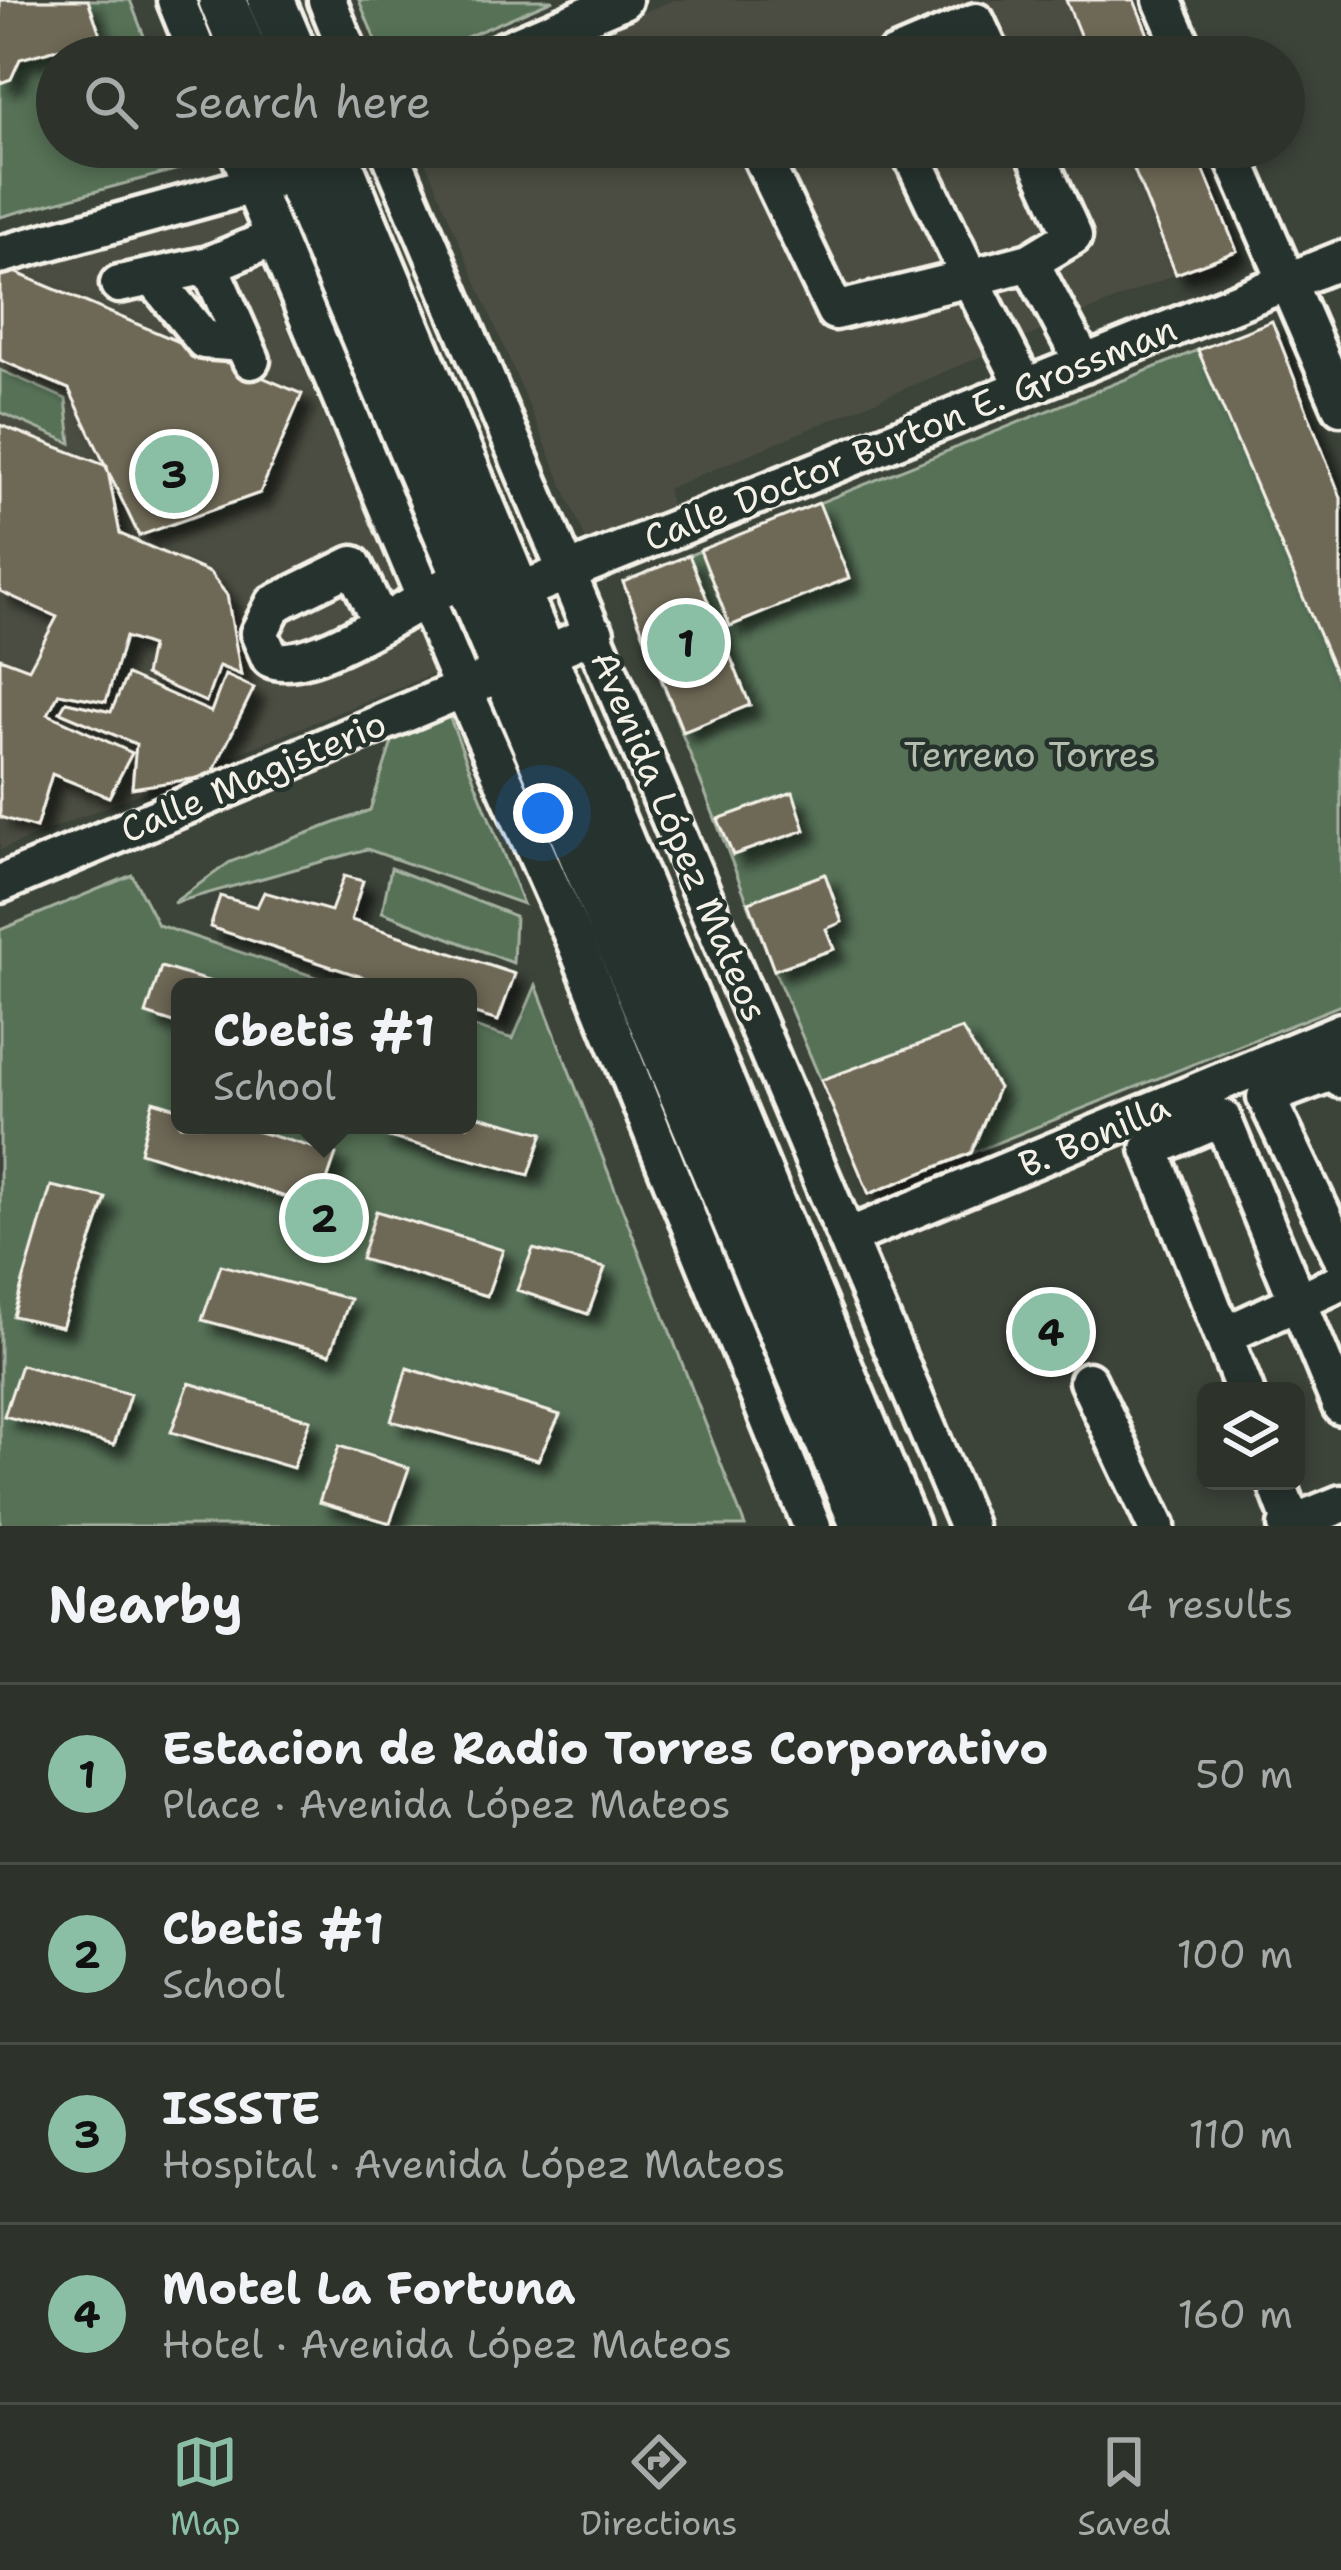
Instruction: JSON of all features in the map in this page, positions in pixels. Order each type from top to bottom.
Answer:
[{"type":"main road","points":[[222,0],[238,36]]},
{"type":"main road","points":[[271,0],[286,36]]},
{"type":"main road","name":"Avenida López Mateos","points":[[293,168],[465,600],[523,660],[905,1526]]},
{"type":"main road","name":"Avenida López Mateos","points":[[523,660],[864,1526]]},
{"type":"street","points":[[176,0],[191,36]]},
{"type":"street","points":[[327,0],[342,36]]},
{"type":"street","points":[[539,36],[623,0]]},
{"type":"street","points":[[1162,0],[1178,36]]},
{"type":"street","points":[[943,36],[976,22],[982,36]]},
{"type":"street","points":[[0,255],[275,168]]},
{"type":"street","points":[[290,168],[275,237],[465,600],[462,686],[576,943],[812,1526]]},
{"type":"street","name":"Avenida López Mateos","points":[[397,168],[968,1526]]},
{"type":"street","points":[[768,168],[835,311],[1030,262],[1073,236],[1042,168]]},
{"type":"street","points":[[918,168],[1025,388]]},
{"type":"street","points":[[1238,168],[1341,406]]},
{"type":"street","points":[[209,265],[247,352],[204,340],[136,280],[209,265],[275,237]]},
{"type":"street","name":"Calle Doctor Burton E. Grossman","points":[[381,622],[569,570],[1341,260]]},
{"type":"street","points":[[1030,262],[1084,364]]},
{"type":"street","name":"Calle Magisterio","points":[[0,884],[595,633]]},
{"type":"street","name":"B. Bonilla","points":[[848,1237],[1341,1032]]},
{"type":"street","points":[[1242,1382],[1150,1149],[1336,1070],[1341,1079]]},
{"type":"street","points":[[1265,1097],[1341,1254]]},
{"type":"street","points":[[1222,1118],[1341,1406]]},
{"type":"street","points":[[1226,1335],[1341,1282]]},
{"type":"street","points":[[1088,1381],[1156,1526]]},
{"type":"street","points":[[1279,1490],[1289,1525],[1341,1504]]},
{"type":"shaded area","points":[[674,0],[1066,0],[1081,36],[586,36]]},
{"type":"shaded area","points":[[428,168],[1133,168],[1176,274],[667,489],[671,505],[587,542]]},
{"type":"shaded area","points":[[237,210],[433,674],[0,850],[0,273]]},
{"type":"green space","points":[[0,0],[130,0],[144,36],[36,36],[36,168],[180,168],[0,217]]},
{"type":"green space","points":[[359,0],[553,0],[469,36],[374,36]]},
{"type":"green space","name":"Terreno Torres","points":[[1198,350],[1341,686],[1341,1005],[869,1194],[774,970],[623,582]]},
{"type":"green space","points":[[0,370],[66,399],[71,443],[0,412]]},
{"type":"green space","points":[[449,716],[523,904],[367,849],[173,903],[230,862],[370,810],[393,739]]},
{"type":"green space","points":[[391,868],[515,916],[513,963],[382,912]]},
{"type":"green space","points":[[132,875],[158,925],[319,978],[171,978],[171,1134],[477,1134],[477,1028],[513,1039],[536,985],[745,1526],[0,1526],[0,930]]},
{"type":"building","points":[[0,0],[88,0],[101,36],[36,36],[36,55],[20,59],[11,79],[0,83]]},
{"type":"building","points":[[1066,0],[1134,0],[1149,36],[1081,36]]},
{"type":"building","points":[[1133,168],[1203,168],[1237,251],[1176,274]]},
{"type":"building","points":[[0,266],[302,394],[260,493],[139,536],[69,389],[0,360]]},
{"type":"building","points":[[1272,321],[1341,498],[1341,686],[1198,350]]},
{"type":"building","points":[[0,425],[107,466],[120,534],[210,573],[227,595],[241,675],[219,666],[206,702],[145,675],[151,646],[125,637],[106,702],[59,693],[48,714],[132,753],[109,797],[52,774],[36,828],[0,817],[0,658],[29,669],[57,617],[0,591]]},
{"type":"building","points":[[819,503],[849,578],[730,626],[700,550]]},
{"type":"building","points":[[689,555],[750,705],[683,732],[623,582]]},
{"type":"building","points":[[127,675],[211,712],[225,675],[254,688],[211,776],[132,788],[136,744],[60,712],[66,702],[111,712]]},
{"type":"building","points":[[793,792],[805,830],[733,855],[718,819]]},
{"type":"building","points":[[825,874],[842,922],[826,929],[834,949],[774,970],[749,902]]},
{"type":"building","points":[[344,876],[363,881],[351,920],[515,974],[498,1021],[477,1015],[477,978],[366,978],[210,927],[220,896],[257,907],[264,892],[331,911]]},
{"type":"building","points":[[161,967],[198,978],[171,978],[171,1022],[146,1014]]},
{"type":"building","points":[[962,1029],[998,1088],[971,1153],[869,1194],[821,1080]]},
{"type":"building","points":[[153,1101],[171,1106],[171,1134],[266,1134],[336,1154],[318,1207],[140,1152]]},
{"type":"building","points":[[477,1115],[543,1133],[529,1175],[381,1135],[477,1134]]},
{"type":"building","points":[[51,1186],[106,1198],[62,1327],[13,1316]]},
{"type":"building","points":[[376,1211],[503,1250],[487,1296],[361,1259]]},
{"type":"building","points":[[533,1249],[605,1268],[588,1314],[517,1290]]},
{"type":"building","points":[[221,1265],[350,1299],[330,1354],[202,1320]]},
{"type":"building","points":[[21,1365],[130,1394],[114,1445],[4,1416]]},
{"type":"building","points":[[407,1368],[560,1415],[538,1460],[391,1421]]},
{"type":"building","points":[[189,1383],[310,1420],[293,1468],[171,1432]]},
{"type":"building","points":[[339,1446],[409,1468],[390,1523],[319,1502]]},
{"type":"place","name":"ISSSTE","points":[[174,474]]},
{"type":"place","name":"Estacion de Radio Torres Corporativo","points":[[686,643]]},
{"type":"place","name":"Cbetis #1","points":[[324,1218]]},
{"type":"place","name":"Motel La Fortuna","points":[[1051,1332]]}]
